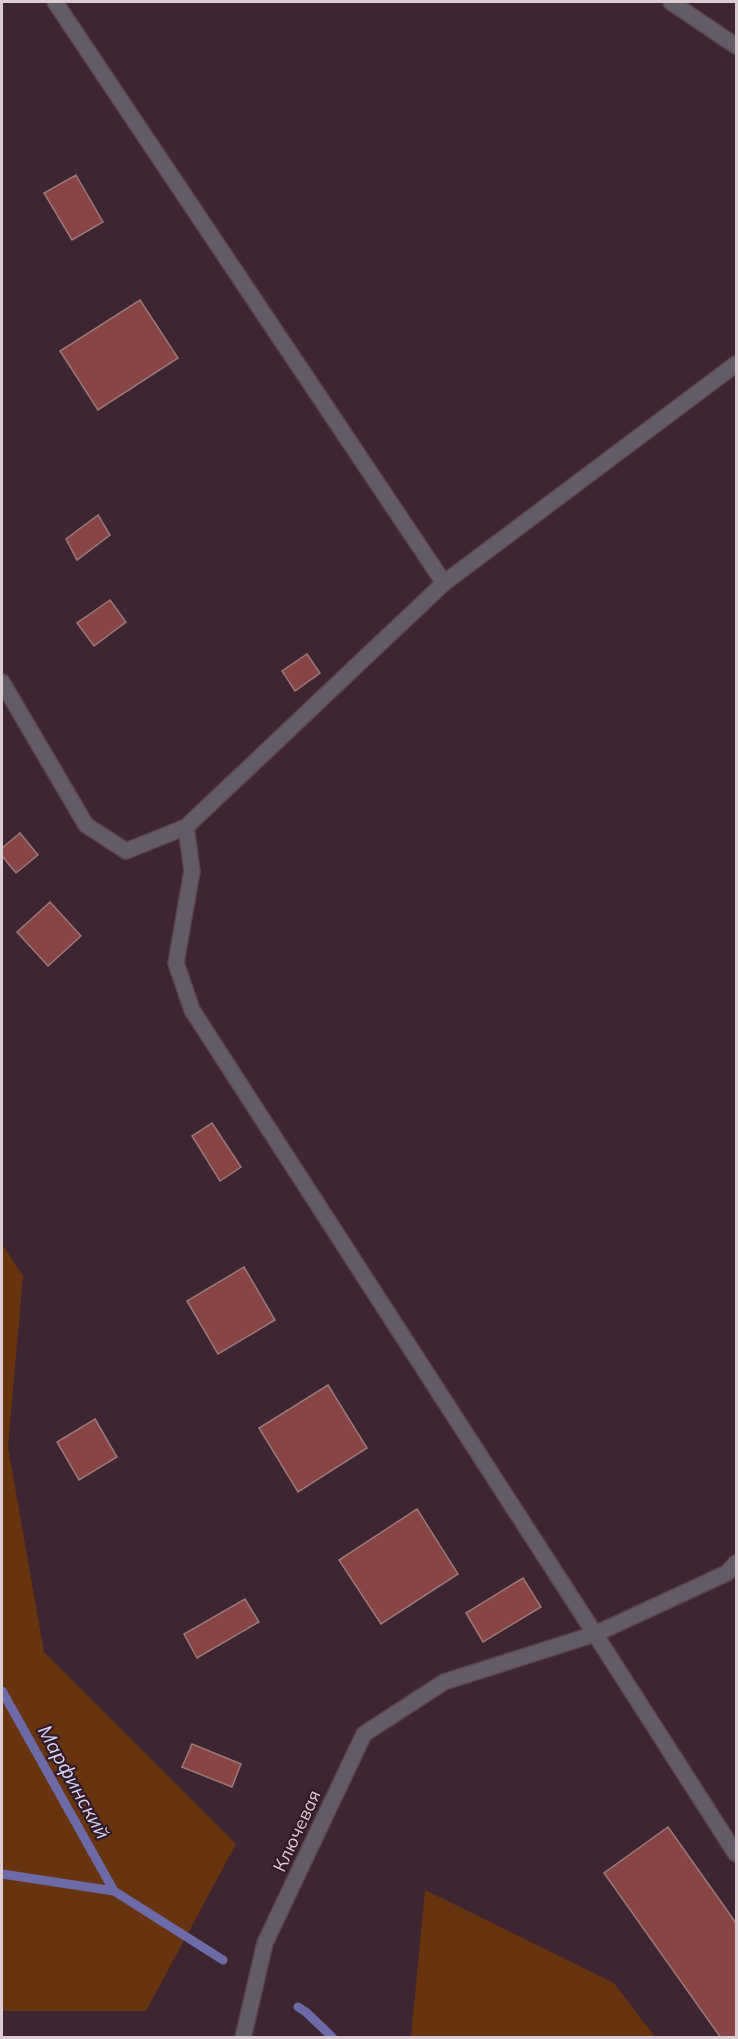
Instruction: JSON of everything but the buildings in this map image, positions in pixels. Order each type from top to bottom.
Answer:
[{"type":"street","points":[[55,2],[444,583]]},
{"type":"street","points":[[671,2],[736,46]]},
{"type":"street","points":[[2,682],[86,825],[126,850],[186,827],[444,583],[736,364]]},
{"type":"street","points":[[186,827],[192,871],[176,963],[192,1010],[736,1854]]},
{"type":"street","name":"Ключевая","points":[[243,2037],[265,1943],[364,1734],[444,1682],[595,1634],[727,1573],[736,1563]]},
{"type":"shaded area","points":[[2,1244],[23,1276],[8,1447],[44,1652],[236,1844],[146,2011],[2,2011]]},
{"type":"shaded area","points":[[425,1890],[614,1983],[655,2037],[411,2037]]},
{"type":"waterway","name":"Марфинский","points":[[2,1691],[114,1891]]},
{"type":"waterway","points":[[2,1874],[114,1891],[223,1960]]},
{"type":"waterway","name":"Марфинский","points":[[298,2007],[333,2038]]}]
